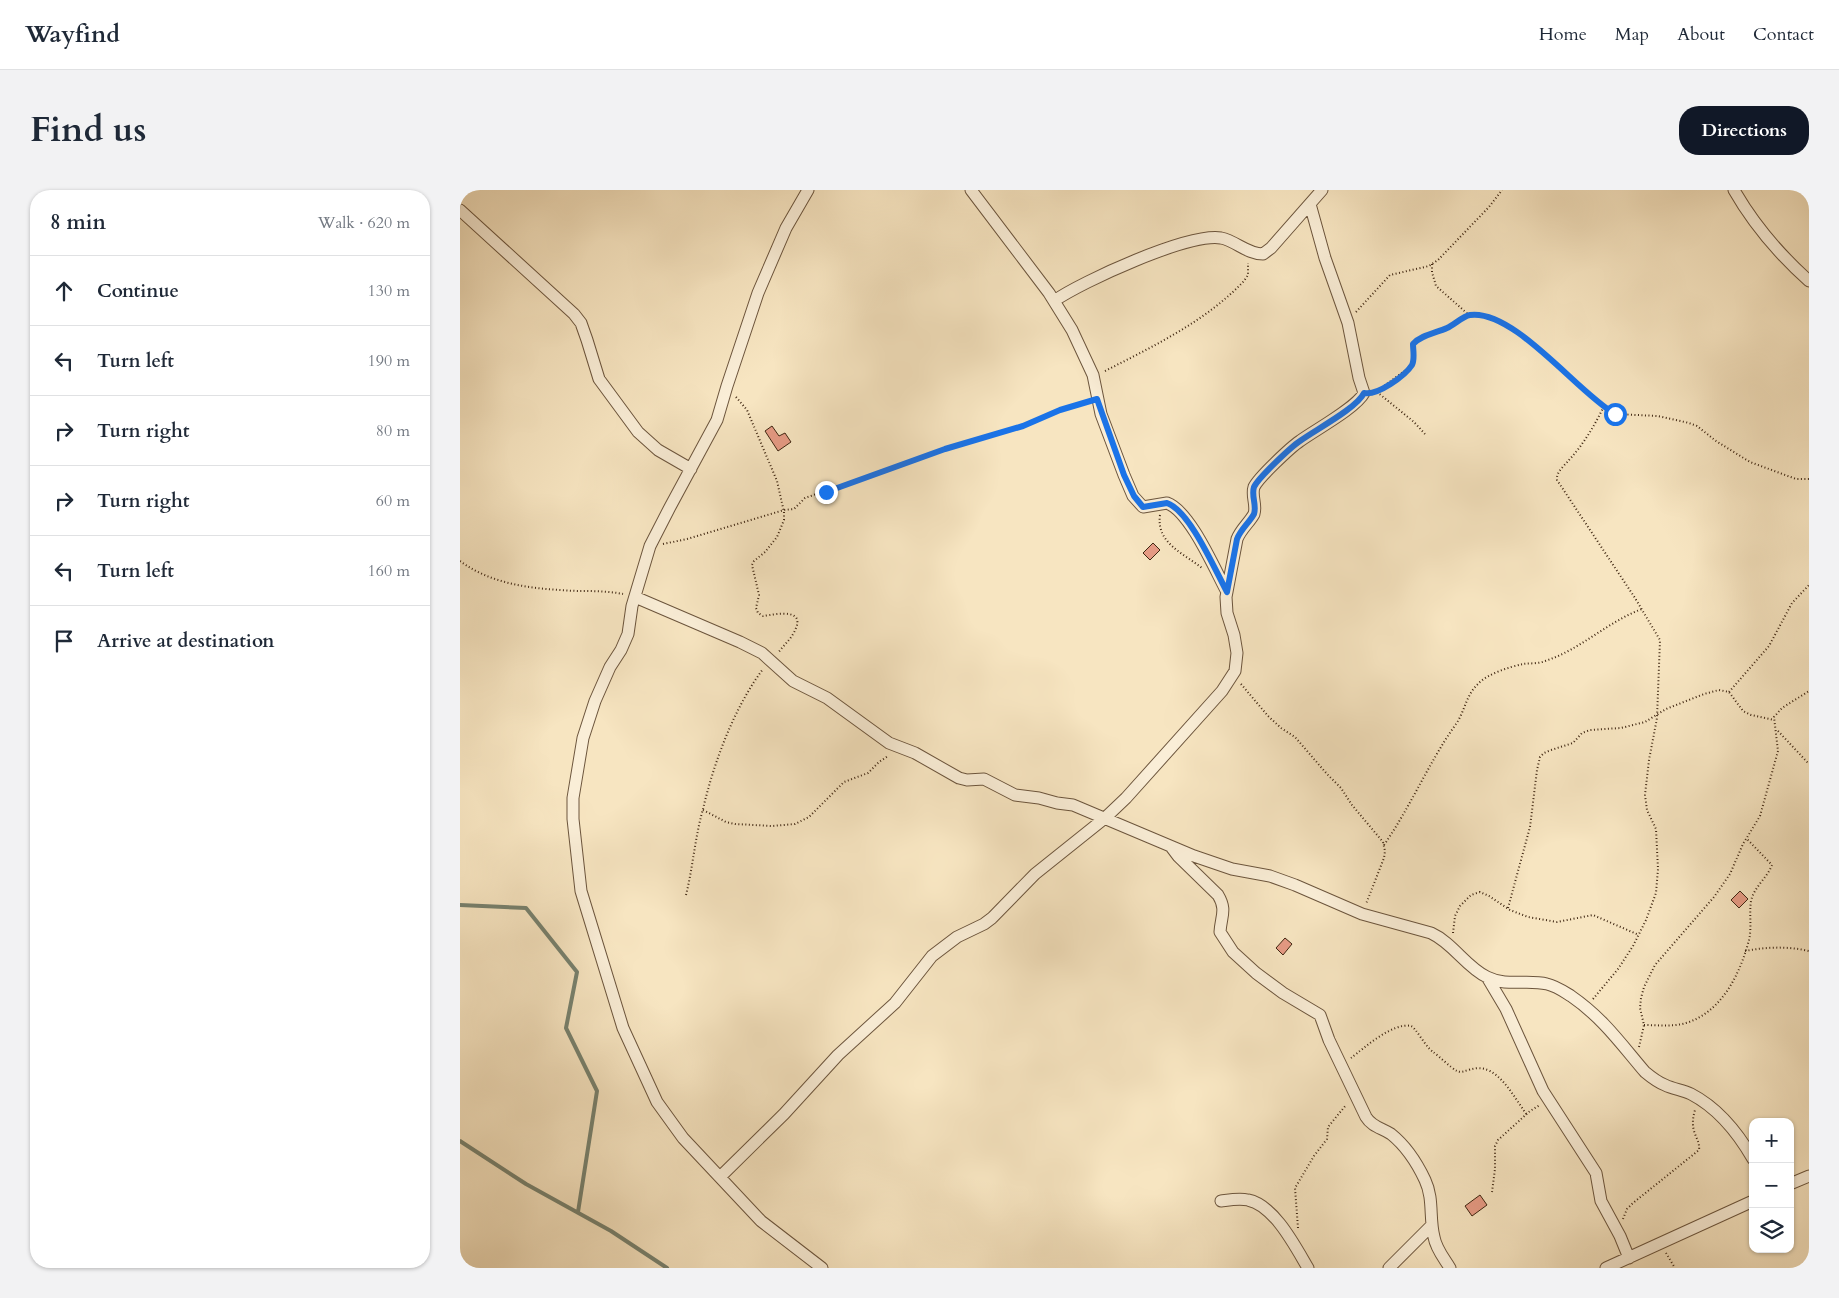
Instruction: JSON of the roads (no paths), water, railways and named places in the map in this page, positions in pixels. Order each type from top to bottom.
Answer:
[{"type":"street","points":[[808,190],[786,228],[758,292],[726,386],[717,420],[650,546],[635,597],[628,634],[621,650],[610,667],[595,701],[583,738],[573,798],[574,841],[580,891],[623,1028],[657,1102],[683,1138],[760,1222],[822,1268]]},
{"type":"street","points":[[971,190],[1054,301],[1075,334],[1093,375],[1097,399],[1124,475],[1134,496],[1143,507],[1163,503],[1175,507],[1189,522],[1227,592]]},
{"type":"street","points":[[1054,301],[1085,283],[1139,259],[1208,238],[1220,238],[1251,252],[1263,254],[1271,248],[1322,190]]},
{"type":"street","points":[[1734,190],[1758,228],[1790,264],[1809,281]]},
{"type":"street","points":[[720,1177],[784,1114],[838,1055],[895,1003],[932,956],[957,937],[984,924],[1035,874],[1105,818],[1126,798],[1222,691],[1235,670],[1237,653],[1226,597],[1240,533],[1254,514],[1254,488],[1298,442],[1344,412],[1361,398],[1364,393],[1347,320],[1325,258],[1310,204]]},
{"type":"street","points":[[460,210],[574,314],[581,323],[599,379],[638,432],[658,450],[691,468]]},
{"type":"street","points":[[635,597],[740,642],[762,654],[793,681],[827,698],[889,743],[915,754],[958,778],[967,780],[984,779],[1014,795],[1073,805],[1232,869],[1270,876],[1362,914],[1431,932],[1441,938],[1474,969],[1487,977],[1506,983],[1528,981],[1550,985],[1587,1007],[1616,1037],[1645,1072],[1661,1084],[1689,1093],[1715,1111],[1731,1127],[1749,1153]]},
{"type":"street","points":[[1171,846],[1178,856],[1218,894],[1223,903],[1224,910],[1220,932],[1229,947],[1265,981],[1320,1015],[1341,1065],[1370,1124],[1386,1131],[1401,1144],[1426,1182],[1432,1210],[1434,1238],[1437,1247],[1450,1268]]},
{"type":"street","points":[[1487,977],[1506,1009],[1543,1090],[1596,1172],[1601,1201],[1620,1236],[1629,1258]]},
{"type":"street","points":[[1794,1182],[1809,1176]]},
{"type":"street","points":[[1220,1201],[1247,1199],[1262,1205],[1278,1222],[1308,1268]]},
{"type":"street","points":[[1606,1268],[1749,1203]]},
{"type":"street","points":[[1389,1268],[1432,1224]]},
{"type":"waterway","points":[[460,905],[526,908],[577,972],[566,1028],[597,1091],[578,1212]]},
{"type":"waterway","points":[[460,1141],[526,1184],[611,1231],[667,1268]]}]
